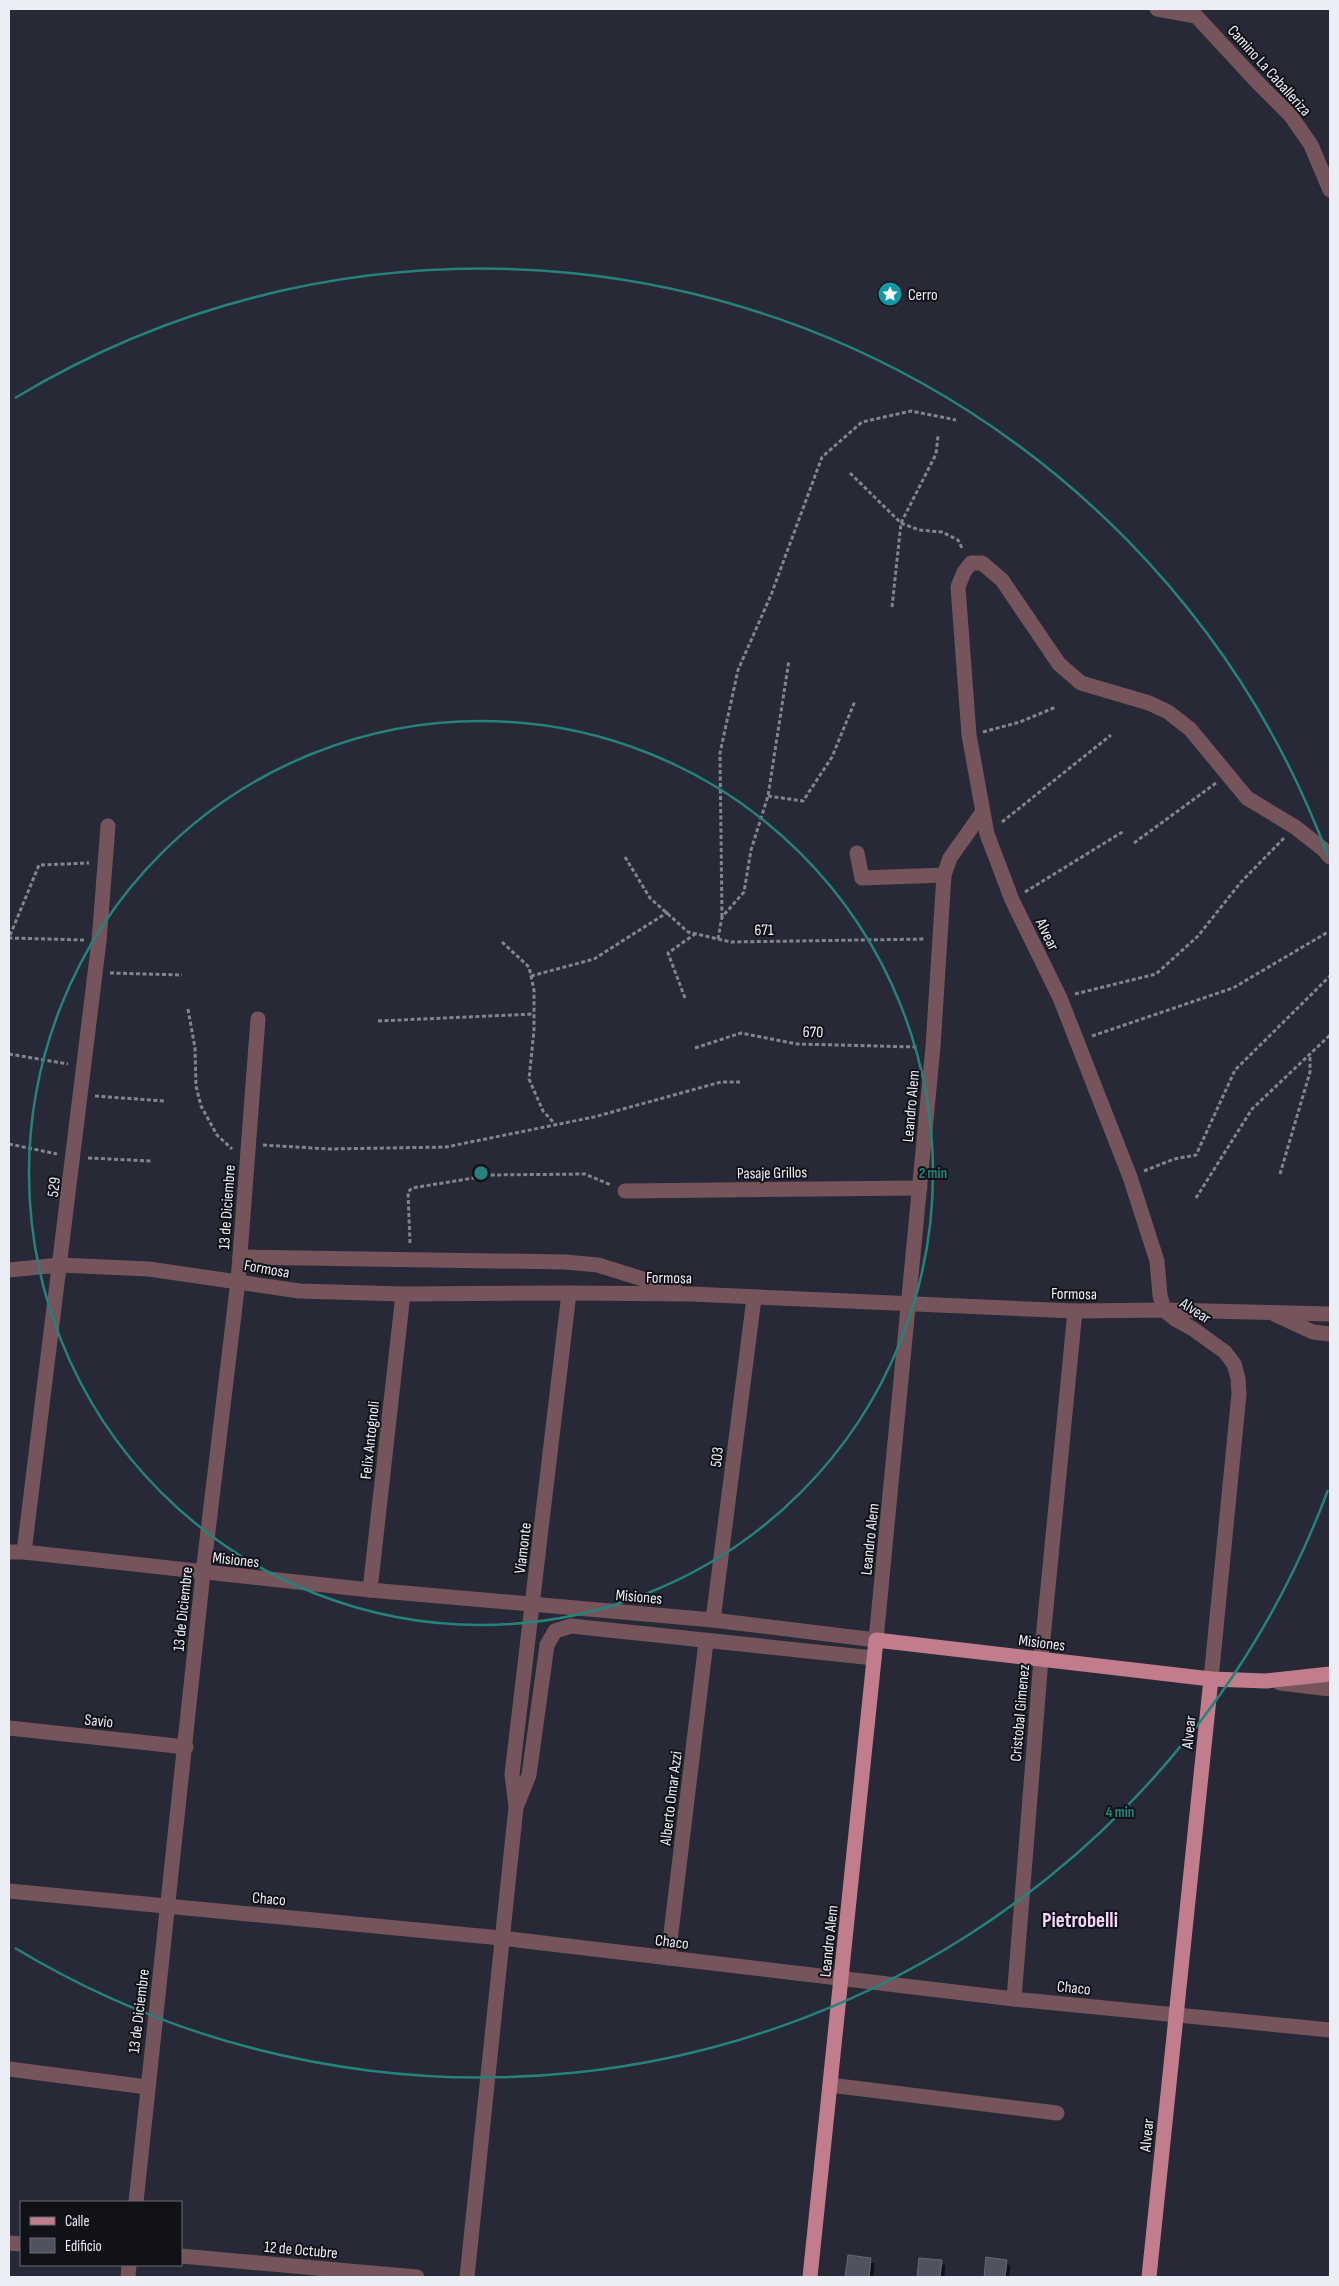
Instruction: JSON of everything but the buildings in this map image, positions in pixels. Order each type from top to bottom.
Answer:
[{"type":"main road","name":"Leandro Alem","points":[[810,2277],[876,1640]]},
{"type":"main road","name":"Misiones","points":[[876,1640],[1211,1679],[1266,1681],[1330,1674]]},
{"type":"main road","name":"Alvear","points":[[1150,2277],[1211,1679]]},
{"type":"street","points":[[1157,9],[1192,13]]},
{"type":"street","name":"Camino La Caballeriza","points":[[1192,13],[1292,116],[1311,145],[1330,190]]},
{"type":"street","points":[[971,563],[982,564],[1002,580],[1059,664],[1081,683],[1149,702],[1168,712],[1190,729],[1226,775],[1247,798],[1295,827],[1323,849],[1330,858]]},
{"type":"street","name":"Alvear","points":[[971,563],[964,572],[958,587],[969,735],[987,834],[1012,900],[1060,998],[1130,1177],[1155,1252],[1160,1295],[1164,1310],[1174,1319],[1193,1329],[1225,1352],[1234,1364],[1238,1378],[1239,1394],[1211,1679]]},
{"type":"street","name":"Leandro Alem","points":[[876,1640],[910,1304],[933,1047],[942,939],[944,875],[950,858],[982,813]]},
{"type":"street","name":"529","points":[[24,1552],[99,941],[108,826]]},
{"type":"street","points":[[857,853],[862,878],[944,875]]},
{"type":"street","name":"13 de Diciembre","points":[[136,2201],[147,2087],[186,1747],[203,1573],[238,1281],[258,1019]]},
{"type":"street","name":"Pasaje Grillos","points":[[625,1191],[920,1188]]},
{"type":"street","points":[[240,1256],[565,1262],[598,1266],[691,1294]]},
{"type":"street","name":"Formosa","points":[[9,1270],[60,1265],[148,1269],[238,1281],[300,1292],[691,1294],[1075,1311],[1164,1310],[1330,1314]]},
{"type":"street","name":"Viamonte","points":[[467,2277],[516,1807],[512,1774],[569,1293]]},
{"type":"street","name":"Felix Antognoli","points":[[370,1590],[403,1294]]},
{"type":"street","name":"503","points":[[713,1620],[754,1298]]},
{"type":"street","name":"Cristobal Gimenez","points":[[1014,1999],[1041,1660],[1075,1311]]},
{"type":"street","points":[[1272,1314],[1313,1332],[1330,1334]]},
{"type":"street","name":"Misiones","points":[[9,1552],[24,1552],[370,1590],[713,1620],[876,1640]]},
{"type":"street","name":"Viamonte","points":[[516,1807],[529,1775],[547,1645],[555,1632],[571,1626],[706,1642]]},
{"type":"street","points":[[706,1642],[874,1658]]},
{"type":"street","name":"Alberto Omar Azzi","points":[[668,1958],[706,1642]]},
{"type":"street","name":"Misiones","points":[[1266,1681],[1330,1689]]},
{"type":"street","name":"Savio","points":[[9,1728],[186,1747]]},
{"type":"street","name":"Chaco","points":[[9,1891],[502,1938],[1014,1999],[1330,2030]]},
{"type":"street","points":[[9,2069],[147,2087]]},
{"type":"street","points":[[830,2084],[1056,2113]]},
{"type":"street","name":"12 de Octubre","points":[[182,2256],[417,2277]]},
{"type":"path","points":[[718,939],[722,917],[720,753],[738,670],[770,595],[822,457],[862,422],[911,411],[956,420]]},
{"type":"path","points":[[892,607],[901,523],[936,454],[938,436]]},
{"type":"path","points":[[850,473],[901,523],[919,530],[942,532],[958,540],[971,563]]},
{"type":"path","points":[[722,917],[744,892],[751,850],[768,796],[789,660]]},
{"type":"path","points":[[768,796],[803,801],[832,757],[855,701]]},
{"type":"path","points":[[969,735],[1020,722],[1056,707]]},
{"type":"path","points":[[987,834],[1111,735]]},
{"type":"path","points":[[1134,843],[1226,775]]},
{"type":"path","points":[[1060,998],[1156,974],[1198,936],[1242,882],[1295,827]]},
{"type":"path","points":[[1012,900],[1124,831]]},
{"type":"path","name":"671","points":[[625,857],[650,898],[668,912],[688,932],[695,934],[730,942],[942,939]]},
{"type":"path","points":[[99,941],[9,938],[39,864],[104,863]]},
{"type":"path","points":[[531,976],[594,959],[668,912]]},
{"type":"path","points":[[1076,1041],[1233,988],[1328,932]]},
{"type":"path","points":[[685,998],[668,953],[695,934]]},
{"type":"path","points":[[502,942],[529,967],[534,990],[529,1079],[542,1111],[556,1125]]},
{"type":"path","points":[[94,973],[182,976]]},
{"type":"path","points":[[1130,1177],[1174,1159],[1196,1155],[1235,1070],[1330,976]]},
{"type":"path","points":[[188,1009],[196,1048],[196,1086],[201,1106],[217,1135],[247,1162]]},
{"type":"path","points":[[378,1021],[534,1014]]},
{"type":"path","name":"670","points":[[695,1048],[741,1033],[797,1044],[933,1047]]},
{"type":"path","points":[[1196,1198],[1252,1109],[1330,1036]]},
{"type":"path","points":[[9,1054],[83,1067]]},
{"type":"path","points":[[1280,1174],[1310,1072],[1310,1055]]},
{"type":"path","points":[[248,1144],[329,1149],[446,1147],[594,1117],[721,1082],[740,1082]]},
{"type":"path","points":[[81,1095],[164,1102]]},
{"type":"path","points":[[410,1259],[408,1192],[412,1188],[492,1175],[585,1174],[625,1191]]},
{"type":"place","name":"Cerro","points":[[890,294]]},
{"type":"district","name":"Pietrobelli","points":[[1080,1920]]}]
